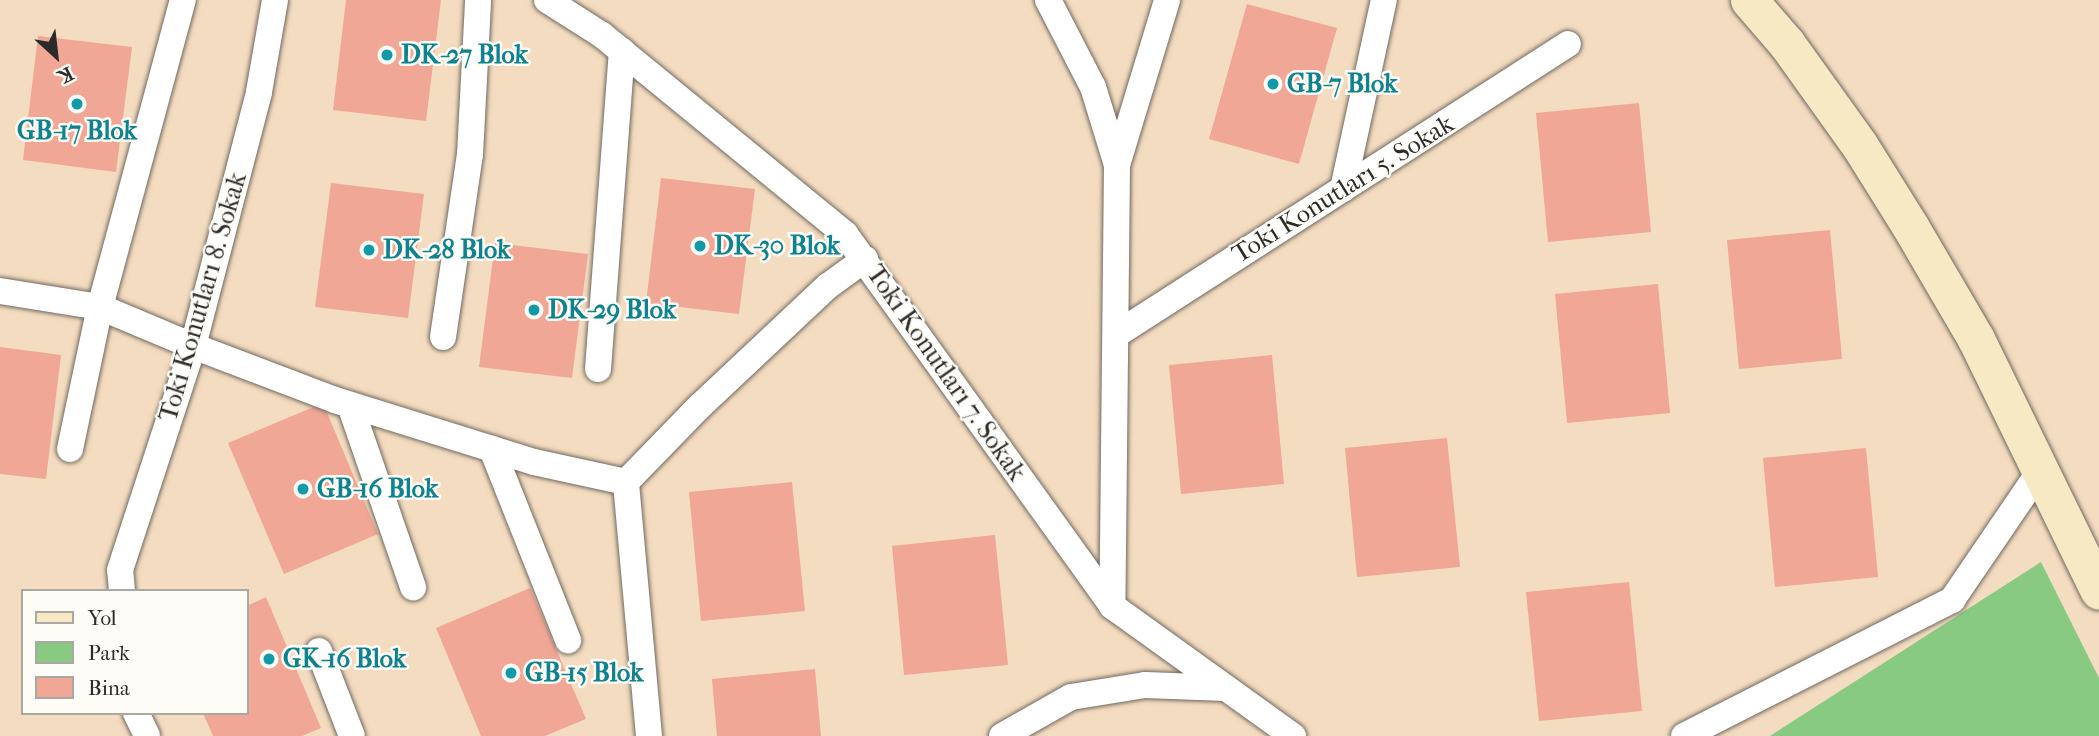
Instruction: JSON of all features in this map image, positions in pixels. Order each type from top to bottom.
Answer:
[{"type":"street","points":[[70,449],[100,307],[183,0]]},
{"type":"street","name":"Toki Konutları 8. Sokak","points":[[122,589],[120,570],[193,346],[259,92],[275,0]]},
{"type":"street","points":[[443,337],[470,155],[478,0]]},
{"type":"street","name":"Toki Konutları 7. Sokak","points":[[547,0],[622,51],[845,234],[1112,607],[1293,736]]},
{"type":"street","points":[[1048,0],[1093,87],[1118,165]]},
{"type":"street","points":[[1112,607],[1117,334],[1114,289],[1118,165],[1167,0]]},
{"type":"street","points":[[1343,189],[1384,0]]},
{"type":"street","points":[[1749,0],[1795,55],[1860,146],[1910,226],[1976,339],[2099,592]]},
{"type":"street","name":"Toki Konutları 5. Sokak","points":[[1117,334],[1569,44]]},
{"type":"street","points":[[598,369],[622,51]]},
{"type":"street","points":[[649,736],[626,482],[699,407],[828,286],[865,259]]},
{"type":"street","points":[[0,290],[100,307],[193,346],[350,405],[534,462],[626,482]]},
{"type":"street","points":[[350,405],[413,587]]},
{"type":"street","points":[[492,449],[568,640]]},
{"type":"street","points":[[1684,736],[1952,600],[2040,471]]},
{"type":"street","points":[[319,651],[352,736]]},
{"type":"street","points":[[1002,736],[1071,697],[1145,685],[1226,688]]},
{"type":"street","points":[[137,715],[147,736]]},
{"type":"green space","points":[[2041,562],[2099,678],[2099,736],[1770,736]]},
{"type":"building","name":"DK-27 Blok","points":[[346,0],[441,0],[426,121],[333,110]]},
{"type":"building","name":"GB-7 Blok","points":[[1247,4],[1337,28],[1299,164],[1209,139]]},
{"type":"building","name":"GB-17 Blok","points":[[38,36],[132,47],[116,172],[23,160]]},
{"type":"building","points":[[1639,103],[1651,232],[1548,242],[1536,113]]},
{"type":"building","name":"DK-30 Blok","points":[[661,178],[755,189],[739,314],[646,303]]},
{"type":"building","name":"DK-28 Blok","points":[[331,183],[424,194],[408,318],[315,307]]},
{"type":"building","points":[[1830,230],[1842,359],[1739,369],[1727,240]]},
{"type":"building","name":"DK-29 Blok","points":[[495,243],[588,254],[572,378],[479,367]]},
{"type":"building","points":[[1658,284],[1670,413],[1567,423],[1555,294]]},
{"type":"building","points":[[0,347],[61,355],[46,479],[0,474]]},
{"type":"building","points":[[1272,355],[1284,484],[1181,494],[1169,365]]},
{"type":"building","name":"GB-16 Blok","points":[[323,403],[378,534],[284,574],[228,443]]},
{"type":"building","points":[[1447,438],[1460,567],[1357,577],[1345,448]]},
{"type":"building","points":[[1866,448],[1878,577],[1775,587],[1763,458]]},
{"type":"building","points":[[792,482],[805,611],[701,621],[689,492]]},
{"type":"building","points":[[995,535],[1008,665],[904,675],[892,546]]},
{"type":"building","points":[[1629,582],[1642,711],[1539,721],[1526,592]]},
{"type":"building","name":"GB-15 Blok","points":[[530,588],[586,719],[545,736],[481,736],[436,628]]},
{"type":"building","name":"GK-16 Blok","points":[[266,597],[321,728],[302,736],[213,736],[204,715],[248,715],[248,606]]},
{"type":"building","points":[[815,669],[821,736],[717,736],[712,679]]},
{"type":"place","name":"DK-27 Blok","points":[[387,55]]},
{"type":"place","name":"GB-7 Blok","points":[[1273,84]]},
{"type":"place","name":"GB-17 Blok","points":[[77,104]]},
{"type":"place","name":"DK-30 Blok","points":[[700,246]]},
{"type":"place","name":"DK-28 Blok","points":[[369,250]]},
{"type":"place","name":"DK-29 Blok","points":[[534,310]]},
{"type":"place","name":"GB-16 Blok","points":[[303,489]]},
{"type":"place","name":"GK-16 Blok","points":[[269,659]]},
{"type":"place","name":"GB-15 Blok","points":[[511,673]]}]
